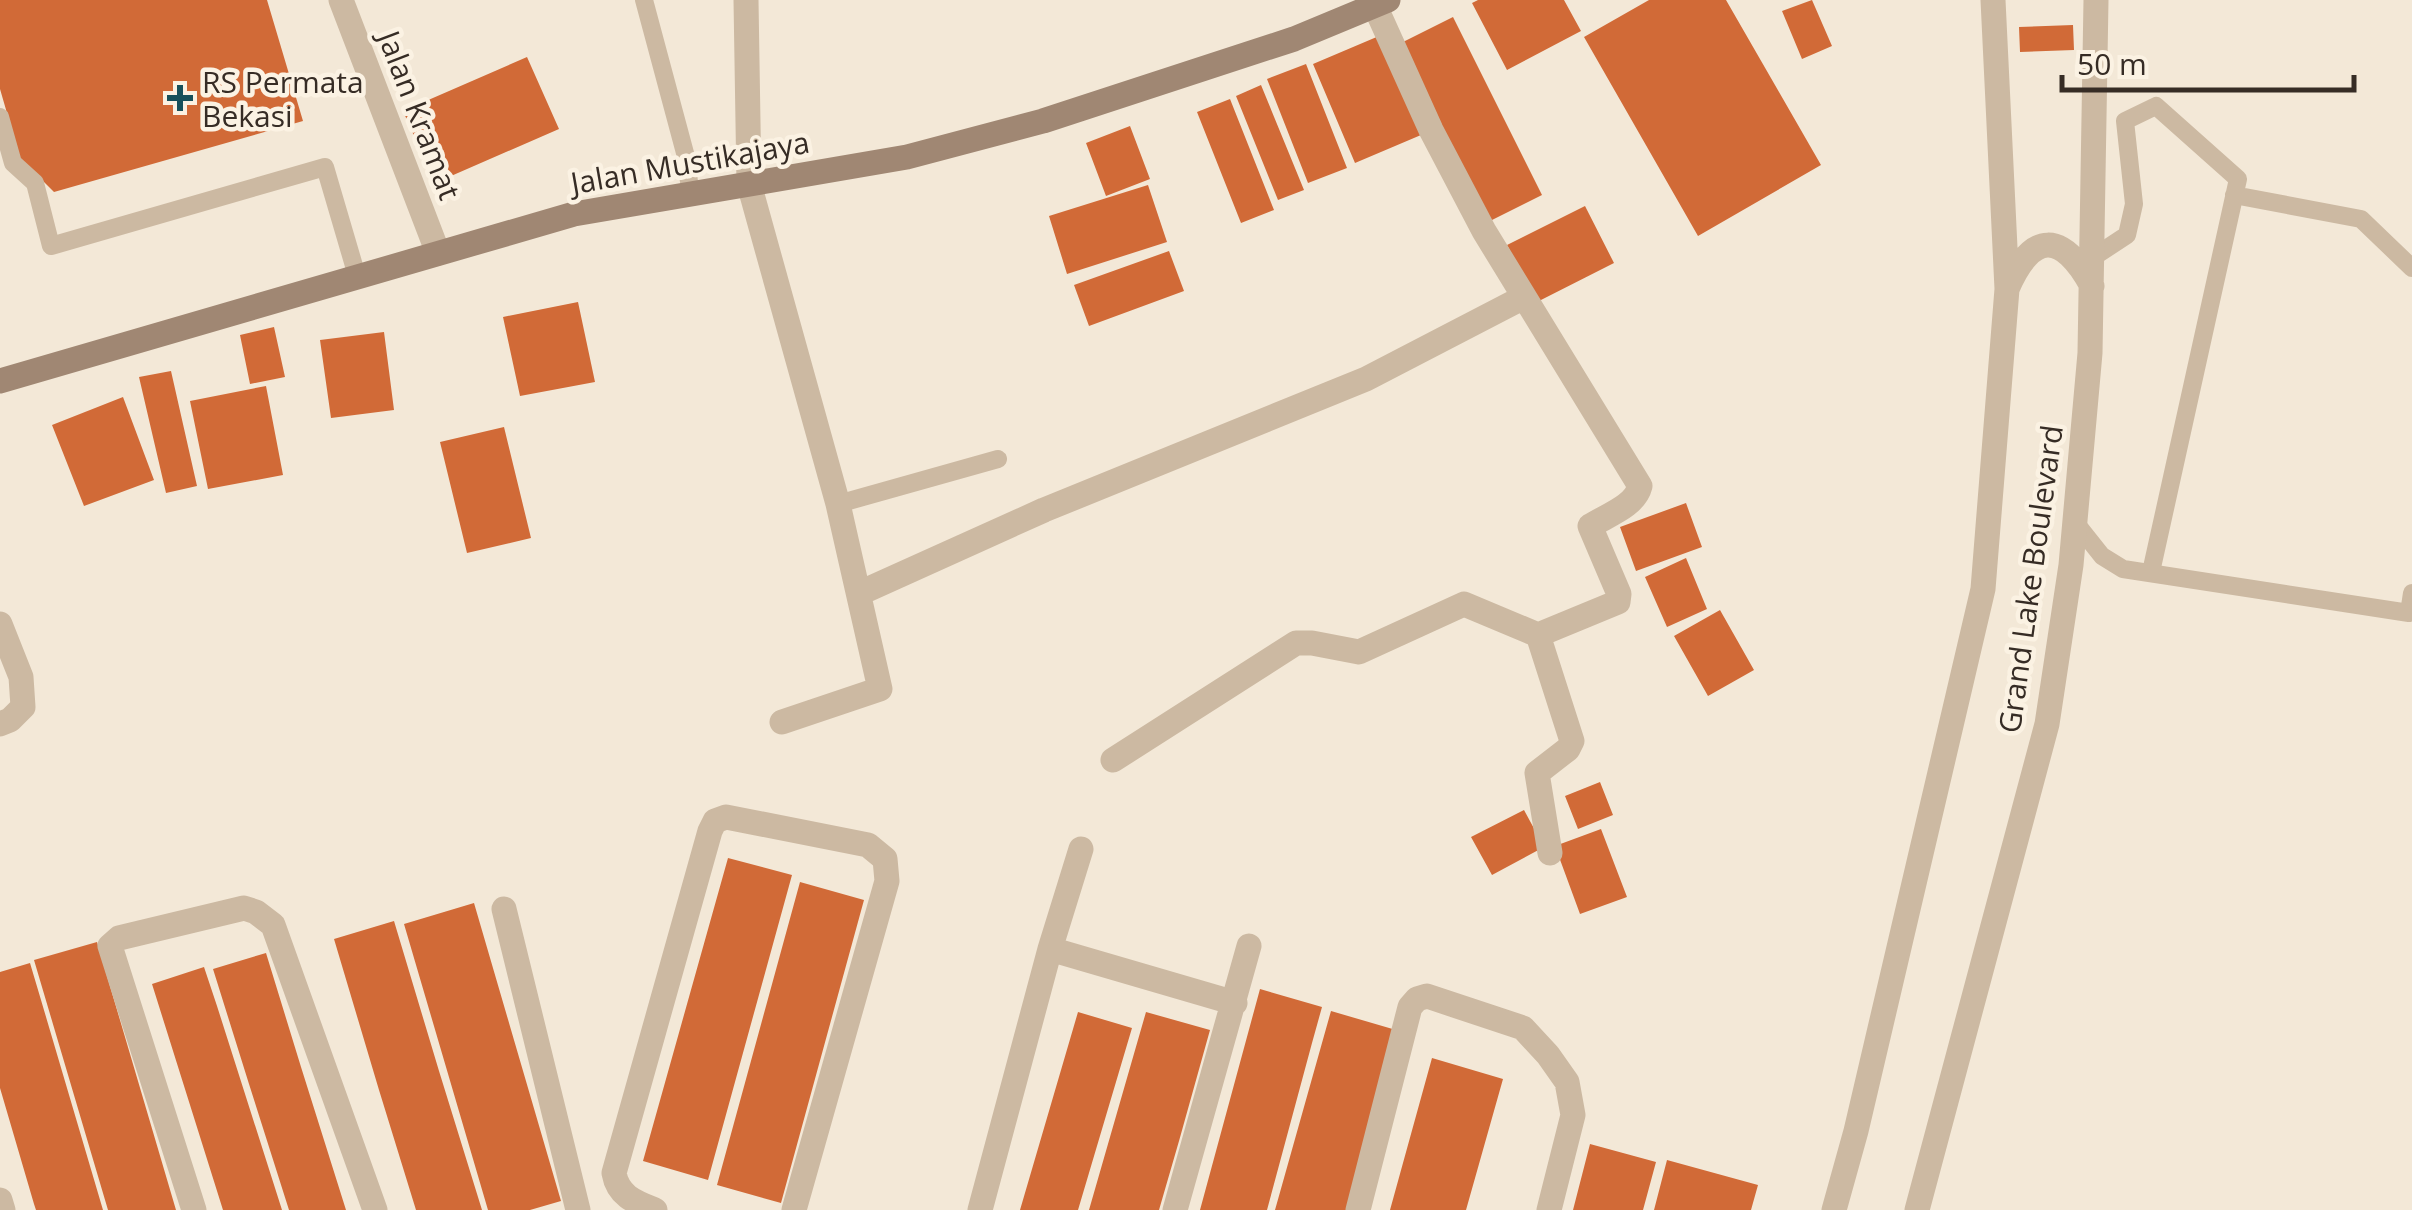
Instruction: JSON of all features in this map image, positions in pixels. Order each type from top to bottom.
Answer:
[{"type":"main road","name":"Jalan Mustikajaya","points":[[0,381],[574,214],[908,156],[1043,121],[1294,39],[1382,3]]},
{"type":"street","name":"Jalan Kramat","points":[[341,0],[438,253]]},
{"type":"street","points":[[746,0],[749,184],[838,504],[880,689],[782,722]]},
{"type":"street","name":"Grand Lake Boulevard","points":[[1834,1210],[1983,590],[2007,289],[1993,0]]},
{"type":"street","name":"Grand Lake Boulevard","points":[[1918,1210],[2048,724],[2075,522],[2090,353],[2096,0]]},
{"type":"street","points":[[1113,760],[1296,643],[1312,642],[1358,652],[1464,604],[1538,635],[1618,602],[1590,526],[1631,502],[1640,486],[1524,297],[1431,130],[1382,3]]},
{"type":"street","points":[[2007,289],[2016,266],[2035,247],[2048,243],[2063,248],[2080,264],[2092,286]]},
{"type":"street","points":[[860,594],[1044,510],[1366,379],[1524,297]]},
{"type":"street","points":[[0,624],[24,693],[23,707],[0,724]]},
{"type":"street","points":[[1538,635],[1572,741],[1568,749],[1537,774],[1550,853]]},
{"type":"street","points":[[655,1210],[623,1194],[616,1186],[614,1173],[710,831],[715,820],[726,817],[868,845],[885,858],[887,881],[794,1210]]},
{"type":"street","points":[[980,1210],[1081,848]]},
{"type":"street","points":[[194,1210],[110,946],[119,938],[244,908],[273,925],[375,1210]]},
{"type":"street","points":[[504,909],[578,1210]]},
{"type":"street","points":[[1175,1210],[1249,946]]},
{"type":"street","points":[[1050,949],[1235,1003]]},
{"type":"street","points":[[1358,1210],[1410,1007],[1427,996],[1523,1028],[1567,1082],[1573,1115],[1549,1210]]},
{"type":"street","points":[[0,1200],[3,1210]]},
{"type":"lane","points":[[644,0],[685,153],[691,196]]},
{"type":"lane","points":[[2092,258],[2127,235],[2134,204],[2125,121],[2156,106],[2238,180],[2151,572]]},
{"type":"lane","points":[[0,117],[13,164],[35,183],[51,246],[326,168],[357,276]]},
{"type":"lane","points":[[2234,195],[2360,219],[2412,268]]},
{"type":"lane","points":[[838,504],[998,459]]},
{"type":"lane","points":[[2075,522],[2102,556],[2123,569],[2409,613],[2412,593]]},
{"type":"building","points":[[0,0],[267,0],[303,121],[54,192],[20,158],[0,89]]},
{"type":"building","points":[[1564,0],[1581,31],[1507,70],[1472,3]]},
{"type":"building","points":[[1649,0],[1726,0],[1821,165],[1698,236],[1584,37]]},
{"type":"building","points":[[1812,0],[1832,46],[1802,59],[1782,11]]},
{"type":"building","points":[[1453,17],[1542,195],[1488,222],[1399,44]]},
{"type":"building","points":[[2073,25],[2074,50],[2020,52],[2019,27]]},
{"type":"building","points":[[1379,36],[1421,135],[1355,163],[1313,64]]},
{"type":"building","points":[[527,57],[559,129],[435,183],[403,111]]},
{"type":"building","points":[[1306,64],[1347,168],[1308,183],[1267,79]]},
{"type":"building","points":[[1261,85],[1304,190],[1278,200],[1236,96]]},
{"type":"building","points":[[1230,99],[1274,210],[1241,223],[1197,112]]},
{"type":"building","points":[[1130,126],[1150,179],[1106,196],[1086,143]]},
{"type":"building","points":[[1148,185],[1167,242],[1067,274],[1049,216]]},
{"type":"building","points":[[1585,206],[1614,263],[1537,302],[1507,245]]},
{"type":"building","points":[[1169,251],[1184,291],[1089,326],[1074,285]]},
{"type":"building","points":[[578,302],[595,382],[520,396],[503,317]]},
{"type":"building","points":[[274,327],[285,377],[250,384],[240,335]]},
{"type":"building","points":[[384,332],[394,410],[331,418],[320,340]]},
{"type":"building","points":[[171,371],[197,486],[166,493],[139,377]]},
{"type":"building","points":[[266,386],[283,475],[208,489],[190,401]]},
{"type":"building","points":[[123,397],[154,480],[84,506],[52,425]]},
{"type":"building","points":[[504,427],[531,538],[467,553],[440,442]]},
{"type":"building","points":[[1686,503],[1702,547],[1636,571],[1620,527]]},
{"type":"building","points":[[1686,558],[1707,609],[1667,627],[1645,577]]},
{"type":"building","points":[[1720,610],[1754,670],[1708,696],[1674,636]]},
{"type":"building","points":[[1600,782],[1613,815],[1578,829],[1565,796]]},
{"type":"building","points":[[1524,810],[1544,847],[1492,875],[1471,837]]},
{"type":"building","points":[[1601,829],[1627,897],[1580,914],[1555,846]]},
{"type":"building","points":[[728,858],[792,875],[708,1180],[643,1161]]},
{"type":"building","points":[[800,882],[864,900],[781,1203],[717,1185]]},
{"type":"building","points":[[474,903],[561,1201],[530,1210],[488,1210],[404,924]]},
{"type":"building","points":[[394,921],[482,1210],[416,1210],[379,1090],[334,939]]},
{"type":"building","points":[[97,942],[176,1210],[108,1210],[34,960]]},
{"type":"building","points":[[266,953],[346,1210],[289,1210],[213,969]]},
{"type":"building","points":[[30,963],[103,1210],[36,1210],[34,1204],[0,1088],[0,972]]},
{"type":"building","points":[[204,967],[282,1210],[223,1210],[152,984]]},
{"type":"building","points":[[1260,989],[1322,1007],[1267,1210],[1200,1210]]},
{"type":"building","points":[[1331,1011],[1396,1030],[1346,1210],[1275,1210]]},
{"type":"building","points":[[1078,1012],[1132,1028],[1078,1210],[1020,1210]]},
{"type":"building","points":[[1146,1012],[1210,1030],[1179,1141],[1159,1210],[1089,1210]]},
{"type":"building","points":[[1432,1058],[1503,1079],[1466,1210],[1390,1210]]},
{"type":"building","points":[[1590,1144],[1656,1162],[1643,1210],[1573,1210]]},
{"type":"building","points":[[1667,1160],[1758,1185],[1751,1210],[1654,1210]]},
{"type":"place","name":"RS Permata Bekasi","points":[[180,98]]}]
